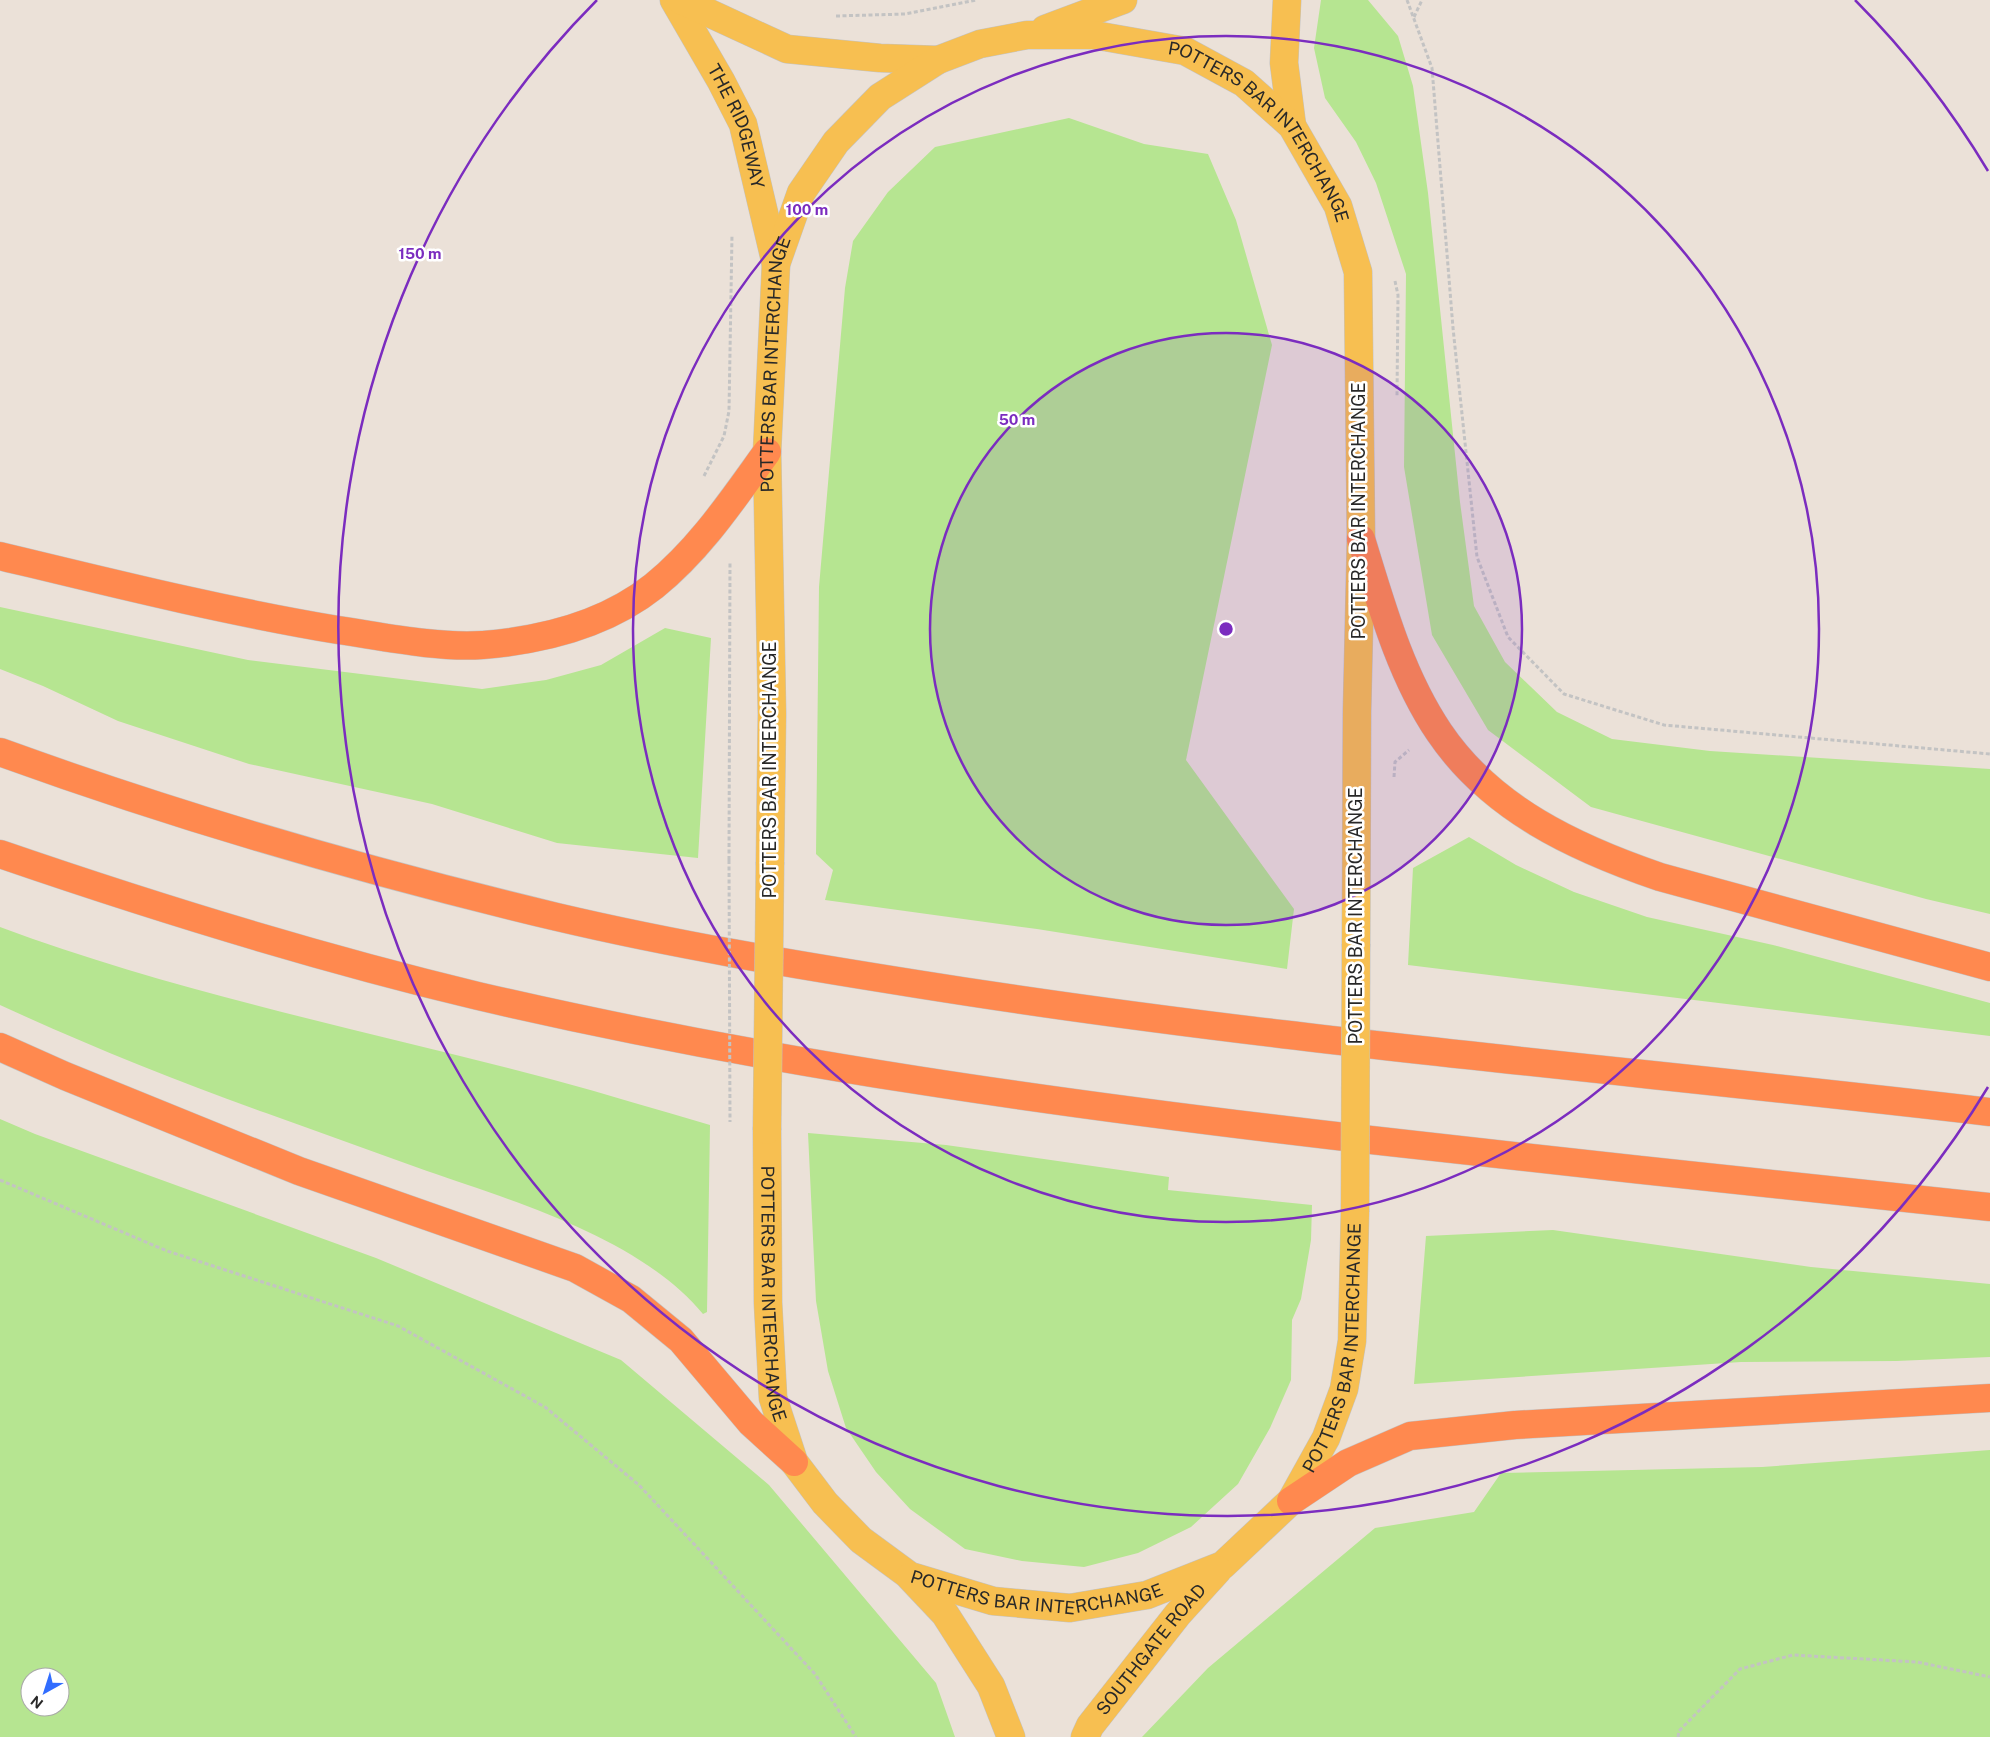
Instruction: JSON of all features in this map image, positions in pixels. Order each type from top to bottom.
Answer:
[{"type":"highway","points":[[0,556],[209,606],[379,636],[480,645],[537,639],[580,626],[615,610],[653,587],[681,561],[714,525],[767,452]]},
{"type":"highway","points":[[1361,539],[1385,616],[1415,688],[1439,732],[1462,760],[1491,789],[1533,821],[1574,844],[1610,860],[1660,877],[1990,967]]},
{"type":"highway","points":[[0,752],[183,814],[338,860],[558,917],[843,972],[1047,1005],[1237,1029],[1448,1054],[1990,1112]]},
{"type":"highway","points":[[0,854],[217,925],[362,967],[482,997],[678,1038],[891,1076],[1100,1108],[1517,1157],[1990,1207]]},
{"type":"highway","points":[[0,1047],[65,1076],[299,1172],[575,1268],[631,1299],[681,1340],[751,1423],[794,1462]]},
{"type":"highway","points":[[1291,1501],[1348,1463],[1410,1436],[1515,1425],[1990,1398]]},
{"type":"main road","name":"THE RIDGEWAY","points":[[674,0],[721,81],[743,124],[776,264]]},
{"type":"main road","points":[[681,0],[787,49],[880,58],[938,60]]},
{"type":"main road","points":[[1027,35],[1123,0]]},
{"type":"main road","points":[[1287,0],[1284,63],[1292,126]]},
{"type":"main road","name":"POTTERS BAR INTERCHANGE","points":[[1027,35],[1094,35],[1185,51],[1244,83],[1292,126],[1338,206],[1358,272],[1361,539],[1357,711],[1355,1212],[1352,1340],[1344,1389],[1326,1438],[1291,1501],[1223,1565],[1147,1595],[1070,1608],[993,1601],[910,1576],[861,1540],[825,1503],[794,1462],[773,1398],[768,1303],[767,1130],[772,714],[767,452],[776,264],[801,193],[836,142],[880,96],[938,60],[980,44],[1027,35]]},
{"type":"main road","name":"SOUTHGATE ROAD","points":[[1085,1737],[1090,1726],[1139,1662],[1223,1565]]},
{"type":"main road","points":[[910,1576],[945,1614],[991,1686],[1010,1737]]},
{"type":"path","points":[[829,17],[905,14],[976,0]]},
{"type":"path","points":[[1407,0],[1432,68],[1453,328],[1477,557],[1508,638],[1564,694],[1664,724],[1990,754]]},
{"type":"path","points":[[1414,18],[1422,0]]},
{"type":"path","points":[[703,478],[724,436],[730,411],[732,229]]},
{"type":"path","points":[[714,525],[730,540],[730,1122]]},
{"type":"path","points":[[0,1180],[166,1251],[398,1326],[546,1407],[639,1485],[816,1674],[856,1737]]},
{"type":"path","points":[[1678,1737],[1679,1730],[1740,1669],[1793,1655],[1917,1662],[1990,1677]]},
{"type":"green space","points":[[1321,0],[1368,0],[1398,36],[1413,86],[1428,193],[1460,502],[1474,606],[1505,662],[1557,712],[1612,739],[1710,751],[1990,769],[1990,914],[1926,899],[1591,807],[1488,730],[1432,635],[1404,467],[1406,274],[1376,183],[1356,142],[1325,98],[1314,48]]},
{"type":"green space","points":[[1069,118],[1144,144],[1208,154],[1236,220],[1272,345],[1186,760],[1294,909],[1287,969],[1037,929],[825,900],[833,870],[816,854],[819,587],[845,288],[853,241],[888,192],[935,147]]},
{"type":"green space","points":[[0,607],[248,660],[482,689],[546,680],[601,665],[665,628],[711,638],[698,858],[557,843],[432,804],[249,764],[118,721],[43,686],[0,669]]},
{"type":"green space","points":[[1469,837],[1516,865],[1574,892],[1647,917],[1773,945],[1990,1003],[1990,1036],[1408,965],[1413,868]]},
{"type":"green space","points":[[0,927],[68,951],[206,992],[554,1080],[710,1125],[707,1312],[703,1314],[677,1288],[646,1264],[576,1226],[538,1210],[199,1088],[132,1062],[0,1005]]},
{"type":"green space","points":[[0,1119],[35,1134],[376,1258],[621,1360],[769,1485],[936,1683],[955,1737],[0,1737]]},
{"type":"green space","points":[[808,1133],[946,1145],[1169,1177],[1168,1190],[1312,1205],[1311,1240],[1301,1299],[1292,1320],[1291,1380],[1270,1428],[1238,1484],[1191,1527],[1138,1553],[1084,1567],[1022,1561],[965,1549],[910,1509],[876,1472],[846,1428],[828,1371],[816,1301]]},
{"type":"green space","points":[[1553,1230],[1811,1267],[1990,1284],[1990,1357],[1896,1361],[1741,1362],[1414,1384],[1426,1236]]},
{"type":"green space","points":[[1990,1450],[1990,1737],[1142,1737],[1208,1668],[1375,1528],[1474,1512],[1501,1473],[1762,1467]]}]
